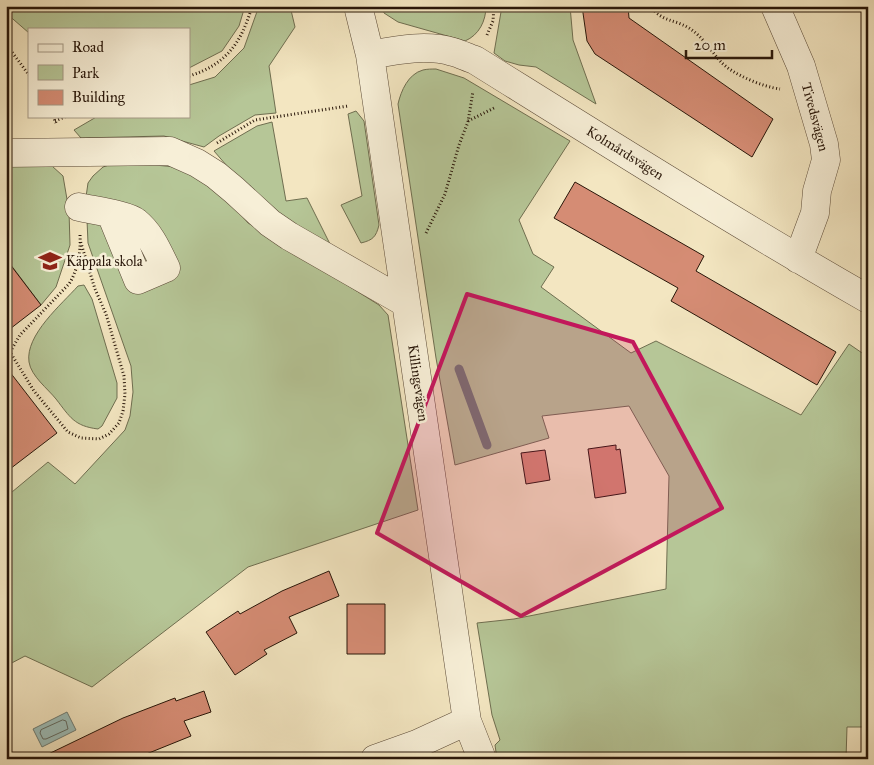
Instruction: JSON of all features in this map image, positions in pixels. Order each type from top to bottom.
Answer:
[{"type":"street","name":"Killingevägen","points":[[358,6],[370,55],[467,721],[482,759]]},
{"type":"street","name":"Tivedsvägen","points":[[775,6],[801,66],[824,144],[826,160],[817,191],[815,213],[798,259]]},
{"type":"street","name":"Kolmårdsvägen","points":[[370,55],[409,48],[433,48],[453,52],[475,60],[798,259],[868,299]]},
{"type":"street","points":[[6,153],[170,151],[197,163],[216,175],[270,223],[289,236],[406,303]]},
{"type":"street","points":[[78,207],[111,214]]},
{"type":"street","points":[[375,759],[417,744],[467,721]]},
{"type":"path","points":[[190,76],[216,64],[229,53],[240,39],[252,6]]},
{"type":"path","points":[[650,6],[658,16],[691,28],[722,64],[752,81],[774,88],[808,88]]},
{"type":"path","points":[[6,44],[28,74]]},
{"type":"path","points":[[401,269],[423,238],[445,194],[459,145],[468,122],[475,60]]},
{"type":"path","points":[[219,141],[255,120],[377,101]]},
{"type":"path","points":[[55,121],[62,118]]},
{"type":"path","points":[[80,240],[95,290],[106,314],[124,376],[125,394],[119,423],[109,434],[98,439],[81,438],[68,432],[34,391],[10,352],[20,335],[68,284],[74,275],[80,240]]},
{"type":"highlighted area","points":[[467,294],[633,342],[722,508],[521,616],[377,533]]},
{"type":"green space","points":[[6,6],[245,6],[239,26],[222,51],[190,67],[190,28],[28,28],[28,32],[6,13]]},
{"type":"green space","points":[[259,6],[290,6],[295,27],[269,66],[276,113],[255,115],[204,147],[164,136],[81,138],[74,130],[95,118],[190,118],[190,85],[215,77],[244,48]]},
{"type":"green space","points":[[382,6],[486,6],[485,17],[481,27],[465,41],[398,22],[384,13]]},
{"type":"green space","points":[[502,6],[570,6],[573,40],[596,104],[536,67],[505,61],[494,53]]},
{"type":"green space","points":[[436,69],[464,78],[570,141],[519,220],[533,254],[554,267],[541,287],[631,353],[656,341],[801,415],[849,344],[868,357],[868,727],[847,727],[846,759],[497,759],[495,745],[500,740],[492,715],[477,623],[514,619],[666,589],[669,476],[629,406],[542,416],[549,438],[455,465],[436,358],[398,104],[403,89],[413,75],[423,70]]},
{"type":"green space","points":[[356,111],[364,121],[379,225],[373,237],[361,243],[341,205],[362,196],[348,114]]},
{"type":"green space","points":[[272,122],[286,201],[307,198],[331,246],[276,213],[240,181],[214,151],[257,126]]},
{"type":"green space","points":[[6,164],[52,166],[63,176],[69,211],[70,245],[56,287],[41,305],[8,261],[6,262]]},
{"type":"green space","points":[[109,165],[175,167],[199,177],[222,193],[248,223],[379,305],[388,315],[418,510],[248,567],[92,687],[25,656],[6,666],[6,497],[48,462],[75,484],[125,430],[130,416],[133,392],[131,366],[88,243],[86,197],[88,183],[103,167]]},
{"type":"green space","points":[[84,285],[92,299],[117,383],[117,398],[102,426],[98,429],[83,426],[73,420],[36,377],[29,362],[29,352],[33,341],[46,321],[78,286]]},
{"type":"water","points":[[67,712],[76,730],[42,747],[33,729]]},
{"type":"building","points":[[582,6],[628,6],[629,18],[773,119],[752,157],[595,54],[587,41]]},
{"type":"building","points":[[575,182],[704,256],[696,271],[836,352],[817,385],[671,301],[678,288],[554,218]]},
{"type":"building","points":[[6,259],[41,305],[6,332]]},
{"type":"building","points":[[6,367],[57,433],[6,472]]},
{"type":"building","points":[[616,445],[616,450],[620,449],[626,493],[595,498],[588,449]]},
{"type":"building","points":[[545,450],[550,480],[526,484],[521,453]]},
{"type":"building","points":[[329,571],[339,596],[289,617],[297,633],[264,650],[267,654],[235,675],[206,632],[238,611],[240,614],[282,591]]},
{"type":"building","points":[[347,604],[385,604],[385,654],[347,654]]},
{"type":"building","points":[[204,691],[211,712],[184,721],[191,736],[134,759],[38,759],[123,718],[175,698],[176,701]]},
{"type":"waterway","points":[[459,369],[487,445]]},
{"type":"place","name":"Käppala skola","points":[[50,261]]}]
